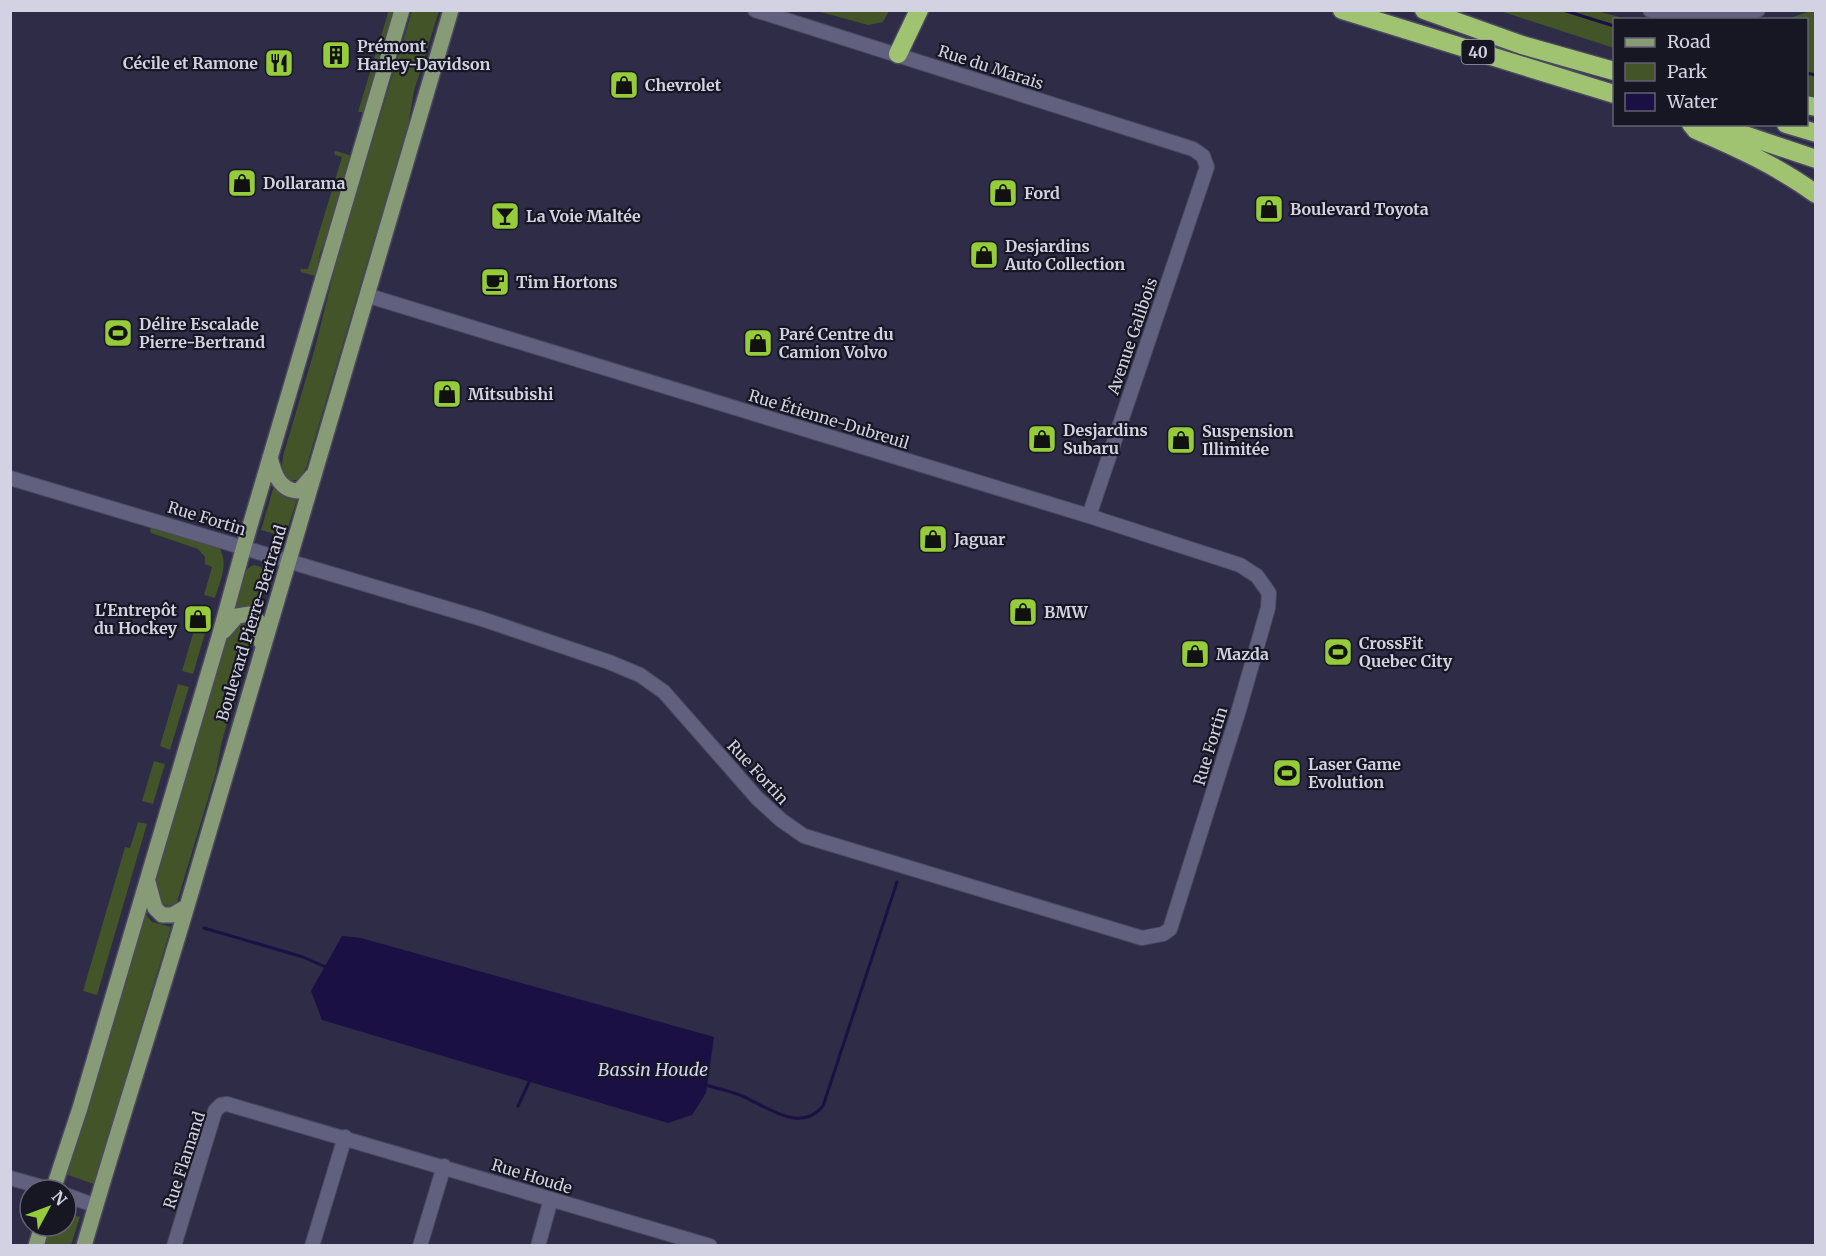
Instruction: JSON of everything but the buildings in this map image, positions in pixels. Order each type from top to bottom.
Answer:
[{"type":"highway","points":[[898,54],[905,10]]},
{"type":"highway","points":[[898,54],[919,10]]},
{"type":"highway","name":"40","points":[[1342,10],[1613,94]]},
{"type":"highway","points":[[1427,12],[1613,62]]},
{"type":"highway","name":"40","points":[[1427,12],[1522,45],[1613,71]]},
{"type":"highway","points":[[1693,126],[1696,130],[1759,159],[1798,181],[1815,194]]},
{"type":"highway","points":[[1718,126],[1815,159]]},
{"type":"highway","points":[[1792,126],[1815,133]]},
{"type":"main road","name":"Boulevard Pierre-Bertrand","points":[[57,1178],[148,879],[219,637],[243,546],[402,10]]},
{"type":"main road","name":"Boulevard Pierre-Bertrand","points":[[84,1245],[261,648],[369,296],[451,10]]},
{"type":"main road","points":[[434,71],[460,10]]},
{"type":"main road","points":[[270,457],[277,478],[288,489],[300,490],[315,473]]},
{"type":"main road","points":[[219,637],[237,616],[250,614],[260,623],[261,648]]},
{"type":"main road","points":[[148,879],[151,897],[158,913],[165,916],[172,915],[186,907]]},
{"type":"street","name":"Rue du Marais","points":[[756,10],[1193,149],[1203,156],[1207,167]]},
{"type":"street","points":[[1650,10],[1670,14],[1731,18],[1758,10]]},
{"type":"street","name":"Avenue Galibois","points":[[1089,516],[1207,167]]},
{"type":"street","name":"Rue Étienne-Dubreuil","points":[[369,296],[1089,516],[1240,565],[1257,576],[1269,593]]},
{"type":"street","name":"Rue Fortin","points":[[10,478],[289,560],[609,662],[640,675],[663,692],[757,798],[781,820],[804,836],[1142,938],[1163,934],[1170,929],[1238,713],[1268,608],[1269,593]]},
{"type":"street","name":"Rue Flamand","points":[[174,1245],[215,1111],[221,1106],[233,1105],[345,1137]]},
{"type":"street","points":[[312,1245],[345,1137]]},
{"type":"street","name":"Rue Houde","points":[[345,1137],[705,1245]]},
{"type":"street","points":[[420,1245],[444,1167]]},
{"type":"street","points":[[78,1199],[96,1206]]},
{"type":"street","points":[[538,1245],[551,1199]]},
{"type":"green space","points":[[889,10],[883,22],[868,25],[817,11]]},
{"type":"green space","points":[[387,11],[397,11],[365,112],[358,112],[388,13]]},
{"type":"green space","points":[[412,11],[439,11],[414,91],[408,126],[306,468],[298,480],[287,480],[282,466],[283,456],[315,348],[339,251]]},
{"type":"green space","points":[[1500,11],[1597,11],[1623,18],[1613,18],[1613,48]]},
{"type":"green space","points":[[1816,11],[1815,97],[1808,95],[1808,18],[1790,18]]},
{"type":"green space","points":[[336,151],[349,155],[352,159],[335,221],[320,255],[319,274],[315,276],[301,272],[300,269],[308,269],[342,157],[335,155]]},
{"type":"green space","points":[[275,488],[281,492],[298,496],[285,537],[261,530]]},
{"type":"green space","points":[[154,526],[218,546],[222,552],[224,565],[215,598],[204,595],[212,567],[205,564],[205,557],[198,549],[151,533],[150,529]]},
{"type":"green space","points":[[254,565],[261,567],[267,573],[258,620],[250,610],[242,607],[232,610],[241,578]]},
{"type":"green space","points":[[200,610],[211,613],[193,674],[182,671]]},
{"type":"green space","points":[[242,620],[249,630],[250,642],[222,741],[216,772],[177,902],[170,906],[163,905],[156,900],[152,891],[164,851],[165,835],[227,634]]},
{"type":"green space","points":[[178,684],[189,687],[170,750],[160,746]]},
{"type":"green space","points":[[154,761],[165,764],[153,804],[142,801]]},
{"type":"green space","points":[[138,822],[147,824],[97,995],[83,991],[125,847],[130,848]]},
{"type":"green space","points":[[143,914],[146,914],[152,922],[171,927],[94,1184],[65,1174]]},
{"type":"green space","points":[[47,1238],[73,1238],[71,1245],[45,1245]]},
{"type":"water","name":"Bassin Houde","points":[[342,936],[361,938],[714,1037],[706,1093],[692,1115],[668,1123],[322,1020],[311,991]]},
{"type":"waterway","points":[[1563,10],[1613,26]]},
{"type":"waterway","points":[[1808,73],[1816,75]]},
{"type":"waterway","points":[[706,1085],[738,1094],[784,1116],[794,1118],[804,1118],[814,1114],[823,1106],[897,882]]},
{"type":"waterway","points":[[204,928],[303,957],[328,968]]},
{"type":"waterway","points":[[518,1106],[530,1080]]},
{"type":"place","name":"Prémont Harley-Davidson","points":[[336,55]]},
{"type":"place","name":"Cécile et Ramone","points":[[279,63]]},
{"type":"place","name":"Chevrolet","points":[[624,85]]},
{"type":"place","name":"Dollarama","points":[[242,183]]},
{"type":"place","name":"Ford","points":[[1003,193]]},
{"type":"place","name":"Boulevard Toyota","points":[[1269,209]]},
{"type":"place","name":"La Voie Maltée","points":[[505,216]]},
{"type":"place","name":"Desjardins Auto Collection","points":[[984,255]]},
{"type":"place","name":"Tim Hortons","points":[[495,282]]},
{"type":"place","name":"Délire Escalade Pierre-Bertrand","points":[[118,333]]},
{"type":"place","name":"Paré Centre du Camion Volvo","points":[[758,343]]},
{"type":"place","name":"Mitsubishi","points":[[447,394]]},
{"type":"place","name":"Desjardins Subaru","points":[[1042,439]]},
{"type":"place","name":"Suspension Illimitée","points":[[1181,440]]},
{"type":"place","name":"Jaguar","points":[[933,539]]},
{"type":"place","name":"BMW","points":[[1023,612]]},
{"type":"place","name":"L'Entrepôt du Hockey","points":[[198,619]]},
{"type":"place","name":"CrossFit Quebec City","points":[[1338,652]]},
{"type":"place","name":"Mazda","points":[[1195,654]]},
{"type":"place","name":"Laser Game Evolution","points":[[1287,773]]}]
